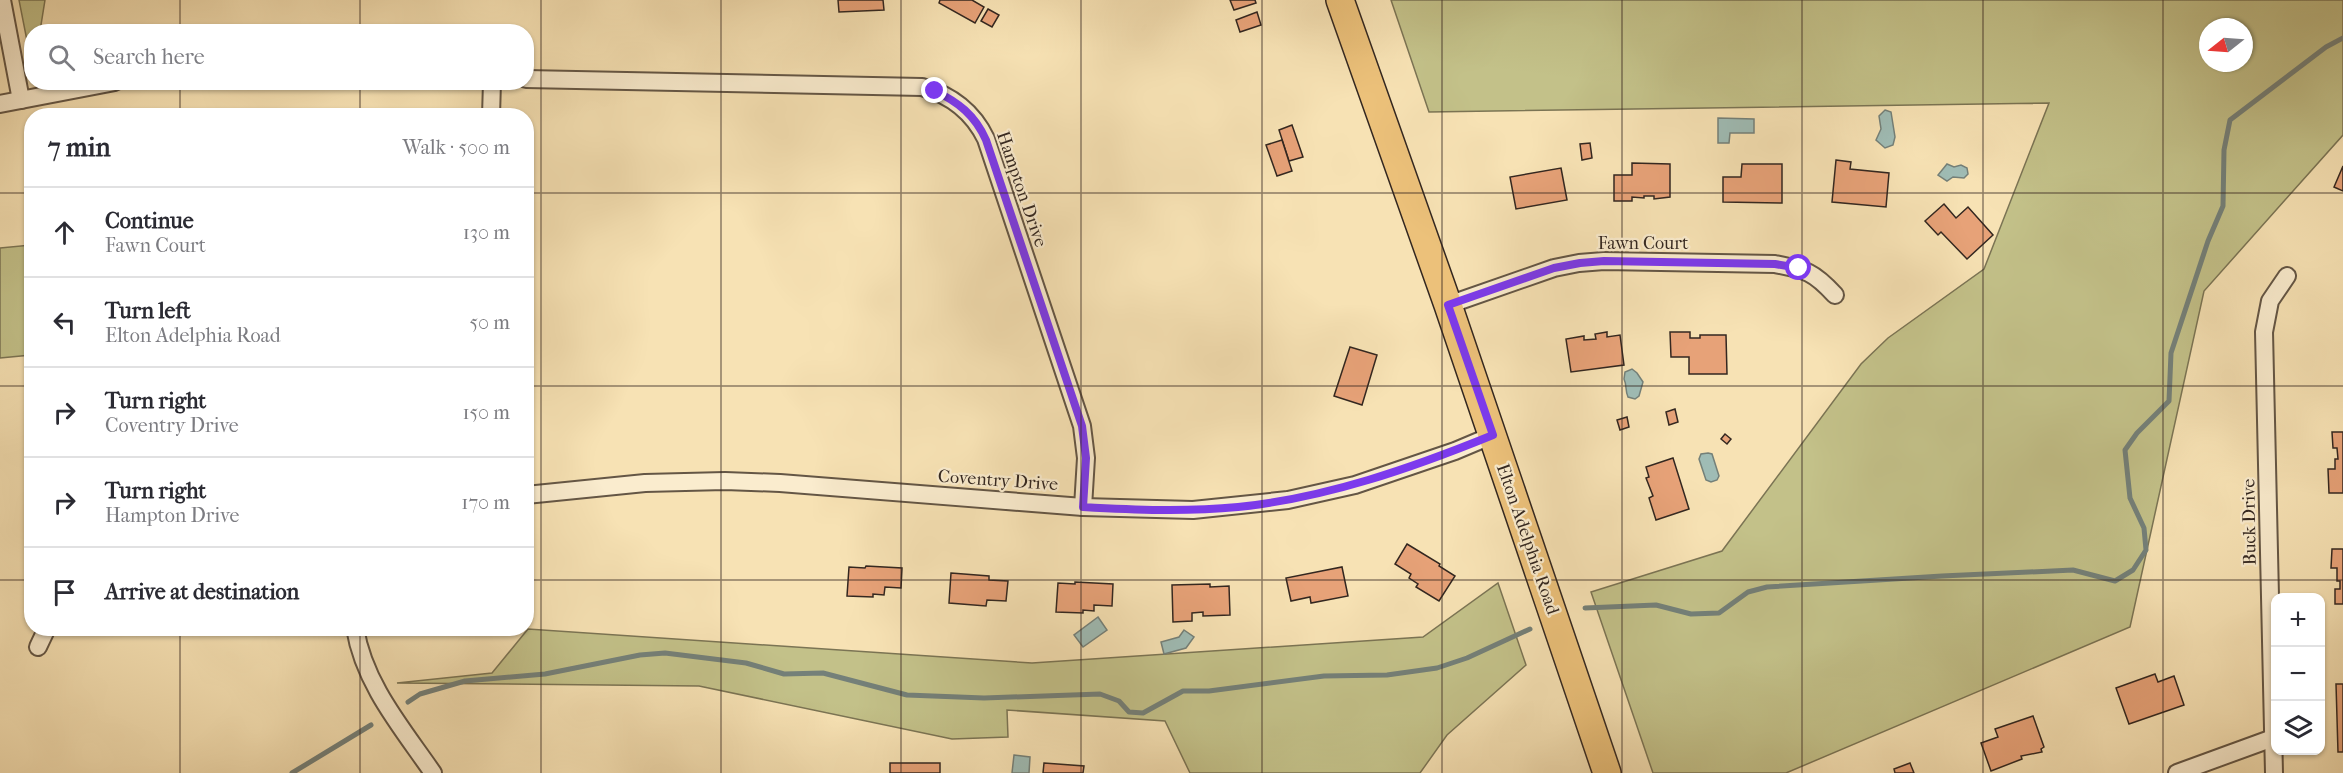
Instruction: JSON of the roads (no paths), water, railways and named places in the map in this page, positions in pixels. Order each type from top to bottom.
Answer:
[{"type":"main road","name":"Elton Adelphia Road","points":[[1340,0],[1493,435],[1607,773]]},
{"type":"street","points":[[2,0],[21,100]]},
{"type":"street","name":"Hampton Drive","points":[[534,80],[922,87],[955,101],[972,117],[986,140],[1082,426],[1086,458],[1083,507]]},
{"type":"street","points":[[0,104],[73,90]]},
{"type":"street","points":[[491,108],[492,90]]},
{"type":"street","name":"Fawn Court","points":[[1448,305],[1554,268],[1604,261],[1775,264],[1799,268],[1816,275],[1835,295]]},
{"type":"street","name":"Buck Drive","points":[[2272,701],[2264,332],[2270,301],[2287,276]]},
{"type":"street","name":"Coventry Drive","points":[[534,494],[645,483],[725,481],[780,483],[1083,507],[1193,510],[1288,500],[1355,484],[1455,451],[1493,435]]},
{"type":"street","points":[[38,647],[43,636]]},
{"type":"street","points":[[357,636],[362,657],[373,684],[433,773]]},
{"type":"street","points":[[2177,773],[2271,739]]},
{"type":"street","name":"Buck Drive","points":[[2273,755],[2274,773]]},
{"type":"water","points":[[1885,110],[1891,112],[1895,137],[1893,145],[1885,148],[1876,140],[1881,129],[1879,116]]},
{"type":"water","points":[[1718,118],[1754,119],[1754,133],[1730,133],[1729,143],[1718,143]]},
{"type":"water","points":[[1947,164],[1954,167],[1961,165],[1967,168],[1968,174],[1964,178],[1953,177],[1947,181],[1938,175]]},
{"type":"water","points":[[1632,369],[1643,382],[1639,396],[1635,399],[1628,397],[1624,379],[1625,372]]},
{"type":"water","points":[[1701,454],[1712,454],[1719,476],[1717,480],[1711,482],[1706,480],[1699,459]]},
{"type":"water","points":[[1098,617],[1107,630],[1083,647],[1074,635]]},
{"type":"water","points":[[1184,630],[1194,637],[1186,648],[1164,654],[1161,642],[1179,637]]},
{"type":"water","points":[[1014,755],[1030,757],[1029,773],[1012,773]]},
{"type":"waterway","points":[[1585,608],[1656,605],[1691,614],[1719,613],[1748,592],[1767,587],[2073,570],[2115,581],[2133,570],[2146,550],[2144,528],[2130,498],[2125,450],[2137,433],[2169,401],[2171,353],[2208,241],[2223,206],[2224,150],[2230,120],[2326,47],[2343,38]]},
{"type":"waterway","points":[[408,702],[420,694],[465,681],[545,674],[640,655],[665,653],[746,663],[784,674],[823,673],[907,695],[984,698],[1100,694],[1119,701],[1129,712],[1143,713],[1183,691],[1209,691],[1324,676],[1387,675],[1437,668],[1467,658],[1530,629]]},
{"type":"waterway","points":[[292,773],[371,725]]}]
